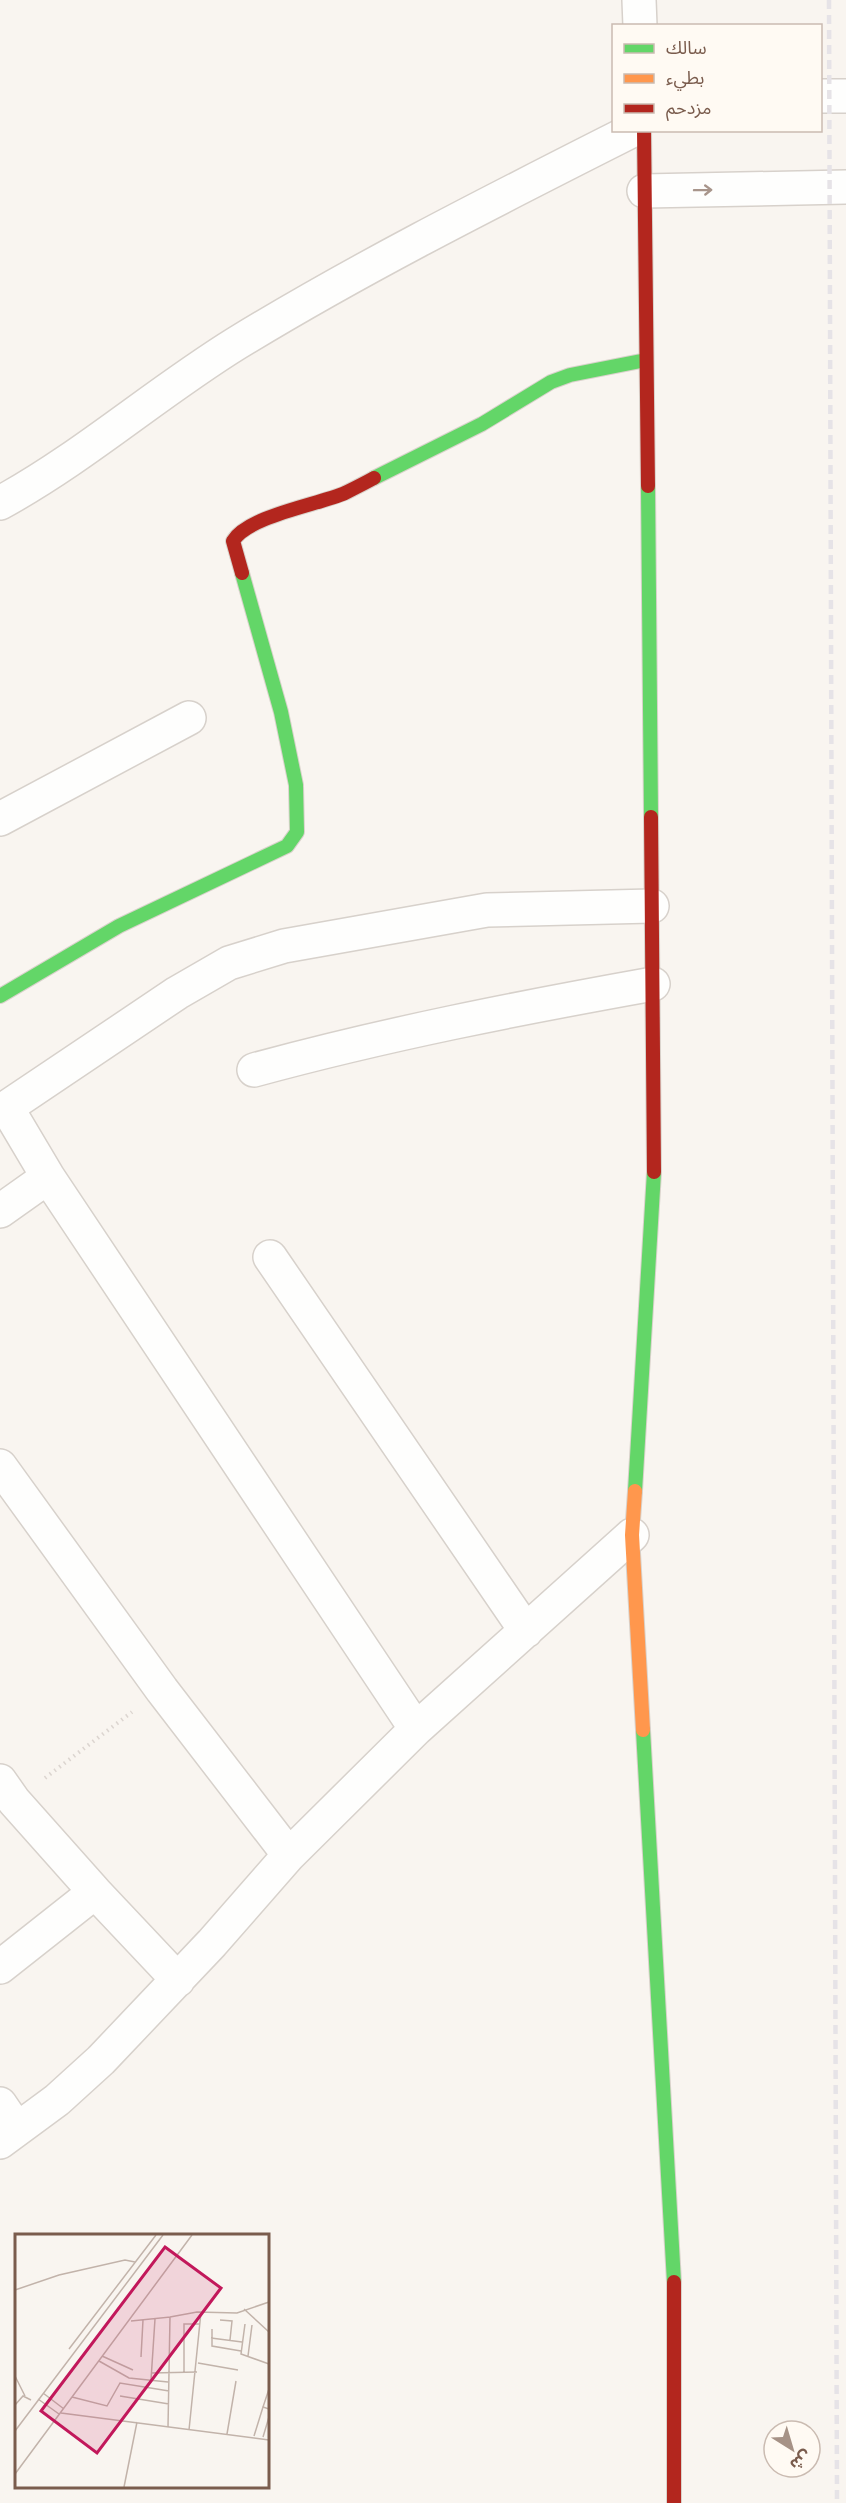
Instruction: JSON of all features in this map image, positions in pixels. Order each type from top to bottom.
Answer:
[{"type":"street","points":[[639,0],[640,24]]},
{"type":"street","points":[[822,96],[846,96]]},
{"type":"street","points":[[0,503],[91,447],[151,401],[238,343],[447,224],[629,132]]},
{"type":"street","points":[[644,132],[655,1158],[632,1535],[676,2316],[674,2503]]},
{"type":"street","points":[[644,191],[846,187]]},
{"type":"street","points":[[0,996],[119,926],[287,846],[297,832],[296,785],[281,712],[233,541],[236,536],[252,525],[292,514],[374,478],[482,424],[551,382],[570,375],[646,360]]},
{"type":"street","points":[[0,819],[189,718]]},
{"type":"street","points":[[416,1729],[3,1110],[205,976],[229,963],[284,946],[487,910],[652,906]]},
{"type":"street","points":[[254,1070],[333,1049],[509,1009],[653,984]]},
{"type":"street","points":[[0,1211],[48,1177]]},
{"type":"street","points":[[270,1257],[525,1631]]},
{"type":"street","points":[[0,1466],[20,1497],[162,1690],[289,1855]]},
{"type":"street","points":[[6,2125],[57,2100],[101,2060],[178,1980],[289,1855],[416,1729],[632,1535]]},
{"type":"street","points":[[5,1798],[178,1980]]},
{"type":"street","points":[[0,1967],[95,1892]]},
{"type":"path","points":[[5,1798],[162,1690]]},
{"type":"railway","points":[[829,0],[837,2503]]},
{"type":"traffic: fast","points":[[374,478],[482,424],[551,382],[570,375],[646,360]]},
{"type":"traffic: fast","points":[[648,486],[651,817]]},
{"type":"traffic: fast","points":[[0,996],[119,926],[287,846],[297,832],[296,785],[281,712],[242,573]]},
{"type":"traffic: fast","points":[[635,1491],[654,1172]]},
{"type":"traffic: fast","points":[[643,1730],[674,2282]]},
{"type":"traffic: slow","points":[[635,1491],[632,1535],[643,1730]]},
{"type":"traffic: jam","points":[[644,132],[648,486]]},
{"type":"traffic: jam","points":[[242,573],[233,541],[241,532],[268,518],[345,493],[374,478]]},
{"type":"traffic: jam","points":[[651,817],[654,1172]]},
{"type":"traffic: jam","points":[[674,2282],[674,2503]]}]
